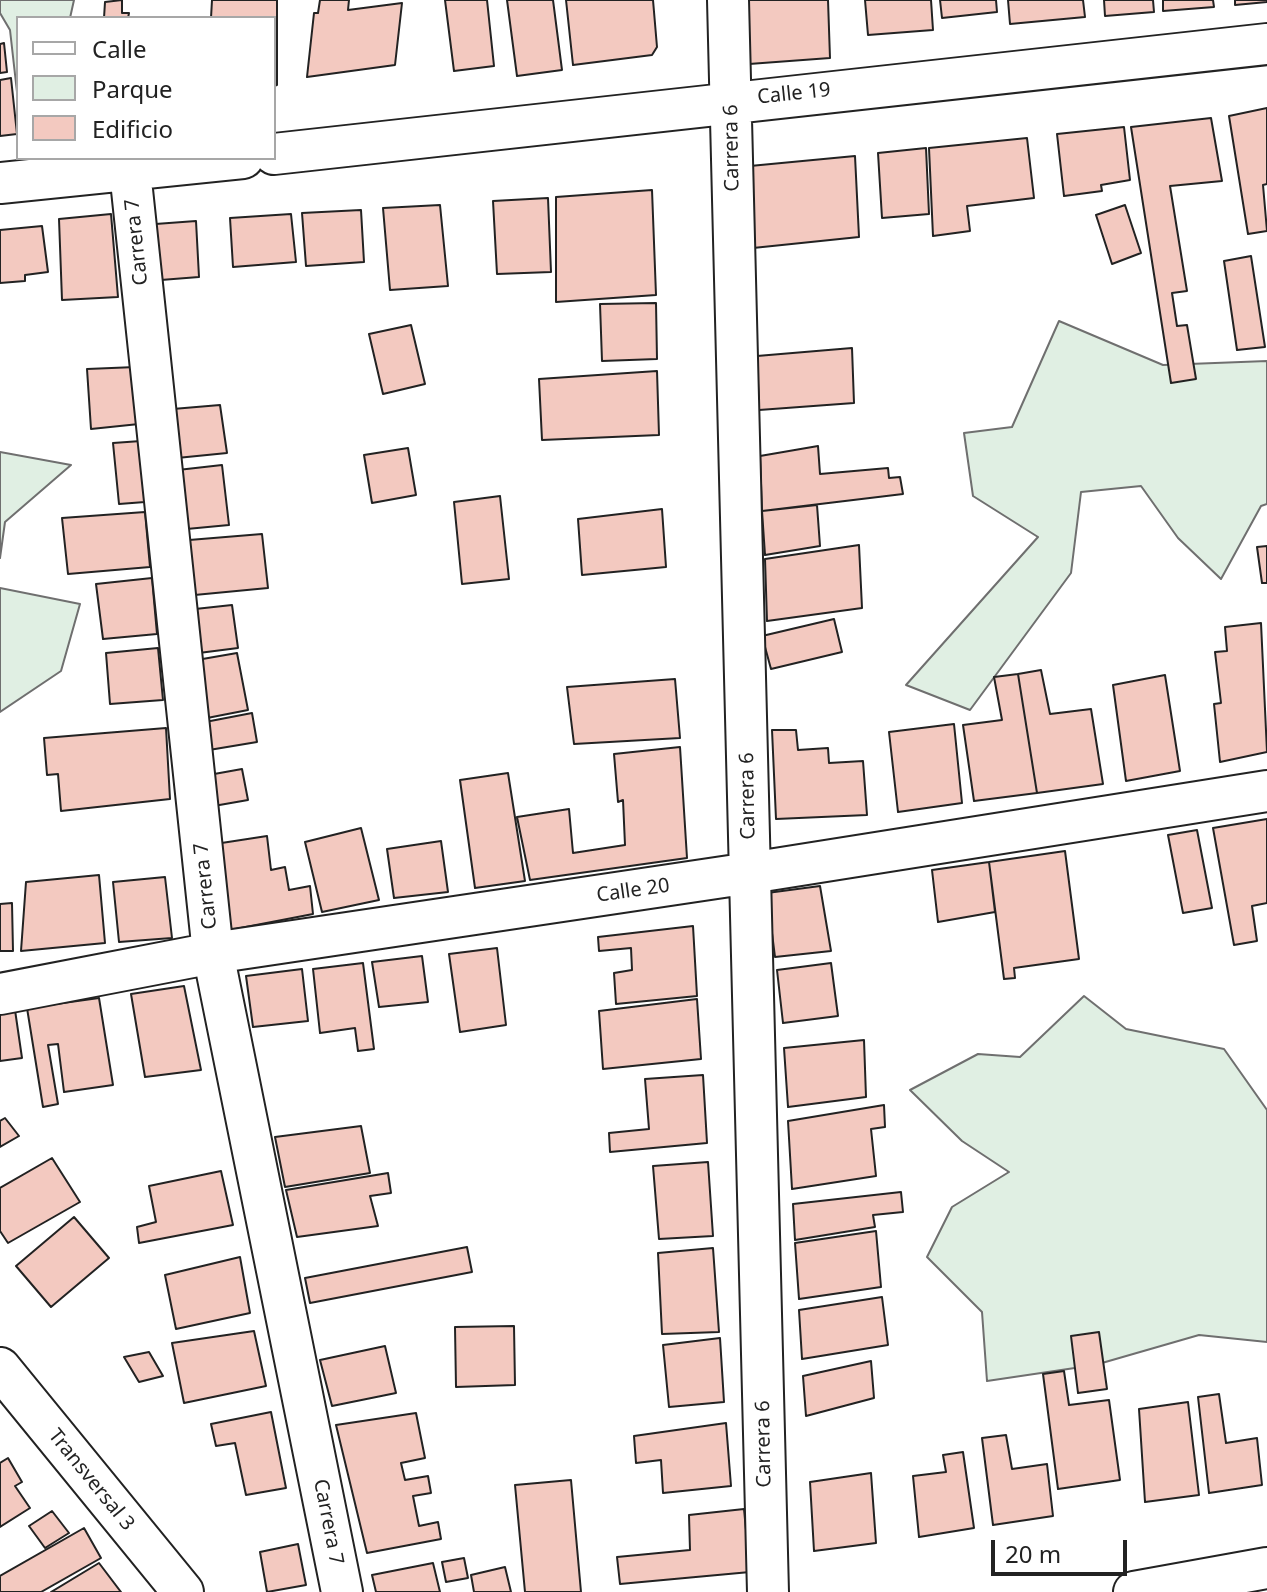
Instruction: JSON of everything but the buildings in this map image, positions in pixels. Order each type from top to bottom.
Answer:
[{"type":"street","name":"Carrera 6","points":[[728,0],[768,1592]]},
{"type":"street","name":"Calle 19","points":[[276,154],[1267,44]]},
{"type":"street","points":[[0,183],[226,160]]},
{"type":"street","name":"Carrera 7","points":[[130,171],[213,953],[342,1592]]},
{"type":"street","name":"Calle 20","points":[[0,994],[213,953],[750,873],[1267,791]]},
{"type":"street","name":"Transversal 3","points":[[0,1368],[183,1592]]},
{"type":"street","points":[[1134,1592],[1267,1568]]},
{"type":"green space","points":[[0,0],[74,0],[70,16],[16,16],[16,83],[10,30],[0,13]]},
{"type":"green space","points":[[1059,321],[1163,365],[1267,361],[1267,504],[1261,506],[1221,579],[1178,538],[1141,486],[1081,492],[1071,573],[970,710],[906,685],[1038,537],[973,496],[964,433],[1012,427]]},
{"type":"green space","points":[[0,452],[71,465],[5,522],[0,558]]},
{"type":"green space","points":[[0,588],[80,604],[61,671],[0,712]]},
{"type":"green space","points":[[1084,996],[1126,1029],[1224,1049],[1267,1110],[1267,1342],[1199,1335],[1095,1365],[987,1381],[982,1312],[927,1257],[952,1207],[1009,1172],[962,1141],[910,1090],[978,1054],[1020,1057]]}]
